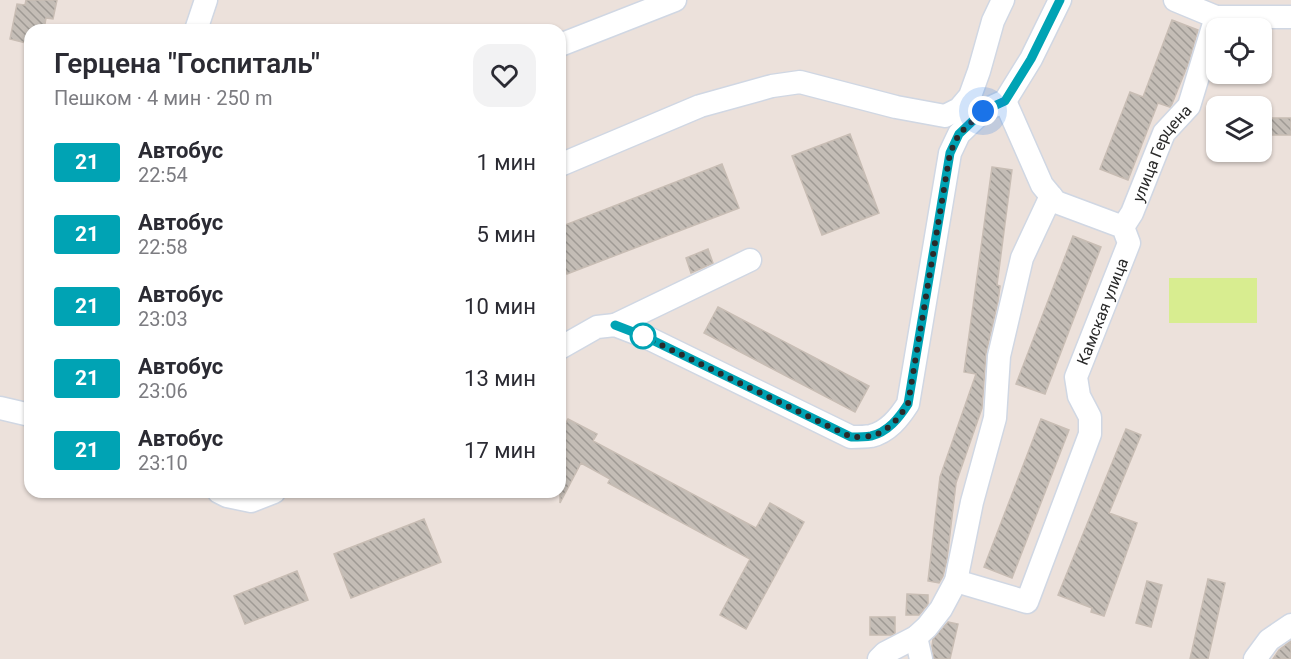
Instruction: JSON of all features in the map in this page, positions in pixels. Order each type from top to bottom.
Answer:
[{"type":"street","points":[[198,24],[206,0]]},
{"type":"street","points":[[566,43],[675,0]]},
{"type":"street","points":[[566,162],[700,106],[772,86],[800,82],[896,107],[945,116],[959,109],[970,96],[993,21],[1003,0]]},
{"type":"street","points":[[615,325],[646,337],[851,437],[872,436],[887,429],[897,420],[908,404],[950,153],[959,134],[983,111],[1005,101],[1031,59],[1060,0]]},
{"type":"street","points":[[1180,1],[1216,17],[1291,17]]},
{"type":"street","name":"улица Герцена","points":[[1123,227],[1132,213],[1164,133],[1190,106],[1216,17]]},
{"type":"street","points":[[1005,101],[1042,185],[1056,202],[1123,227]]},
{"type":"street","points":[[879,659],[885,653],[916,637],[927,627],[941,609],[956,581],[972,502],[995,418],[999,356],[1022,258],[1051,196]]},
{"type":"street","name":"Камская улица","points":[[956,581],[1027,602],[1090,434],[1090,417],[1078,396],[1076,377],[1129,243],[1123,227]]},
{"type":"street","points":[[566,345],[597,327],[615,325],[750,260]]},
{"type":"street","points":[[0,408],[24,414]]},
{"type":"street","points":[[236,498],[250,501],[258,498]]},
{"type":"street","points":[[1256,659],[1269,640],[1291,625]]},
{"type":"street","points":[[916,637],[921,659]]},
{"type":"green space","points":[[1169,278],[1257,278],[1257,323],[1169,323]]},
{"type":"building","points":[[26,0],[57,0],[53,19],[46,18],[45,24],[24,24],[24,42],[10,39],[17,4],[25,5]]},
{"type":"building","points":[[1172,20],[1198,30],[1188,64],[1172,104],[1170,107],[1158,103],[1128,180],[1100,169],[1130,92],[1143,97]]},
{"type":"building","points":[[1272,118],[1291,118],[1291,135],[1272,135]]},
{"type":"building","points":[[850,134],[879,213],[822,235],[792,156]]},
{"type":"building","points":[[722,164],[739,208],[567,274],[566,225]]},
{"type":"building","points":[[992,167],[1012,170],[997,285],[1000,286],[986,353],[982,408],[956,483],[947,559],[939,583],[928,581],[940,477],[976,374],[964,372]]},
{"type":"building","points":[[1073,236],[1101,247],[1045,394],[1016,384]]},
{"type":"building","points":[[708,249],[713,263],[691,273],[686,258]]},
{"type":"building","points":[[718,307],[869,386],[855,412],[704,333]]},
{"type":"building","points":[[568,419],[597,434],[593,441],[756,528],[770,503],[804,522],[746,629],[720,615],[750,559],[608,483],[610,479],[581,463],[566,492],[566,423]]},
{"type":"building","points":[[1041,419],[1069,430],[1012,578],[984,567]]},
{"type":"building","points":[[1126,429],[1141,435],[1109,513],[1137,523],[1104,616],[1091,612],[1092,608],[1058,595]]},
{"type":"building","points":[[424,519],[441,562],[351,598],[334,554]]},
{"type":"building","points":[[297,571],[308,600],[245,624],[234,596]]},
{"type":"building","points":[[1208,579],[1225,583],[1208,659],[1190,659]]},
{"type":"building","points":[[1147,581],[1162,585],[1151,627],[1136,623]]},
{"type":"building","points":[[907,594],[928,595],[928,604],[919,615],[906,615]]},
{"type":"building","points":[[870,617],[895,617],[895,633],[870,635]]},
{"type":"building","points":[[948,622],[958,624],[950,659],[934,659],[933,639]]},
{"type":"building","points":[[1291,641],[1291,659],[1273,659],[1279,650]]},
{"type":"bus line","name":"21","points":[[615,325],[646,337],[851,437],[872,436],[887,429],[897,420],[908,404],[950,153],[959,134],[983,111],[1005,101],[1031,59],[1060,0]]},
{"type":"route","points":[[643,336],[851,437],[872,436],[887,429],[897,420],[908,404],[950,153],[959,134],[983,111]]}]
